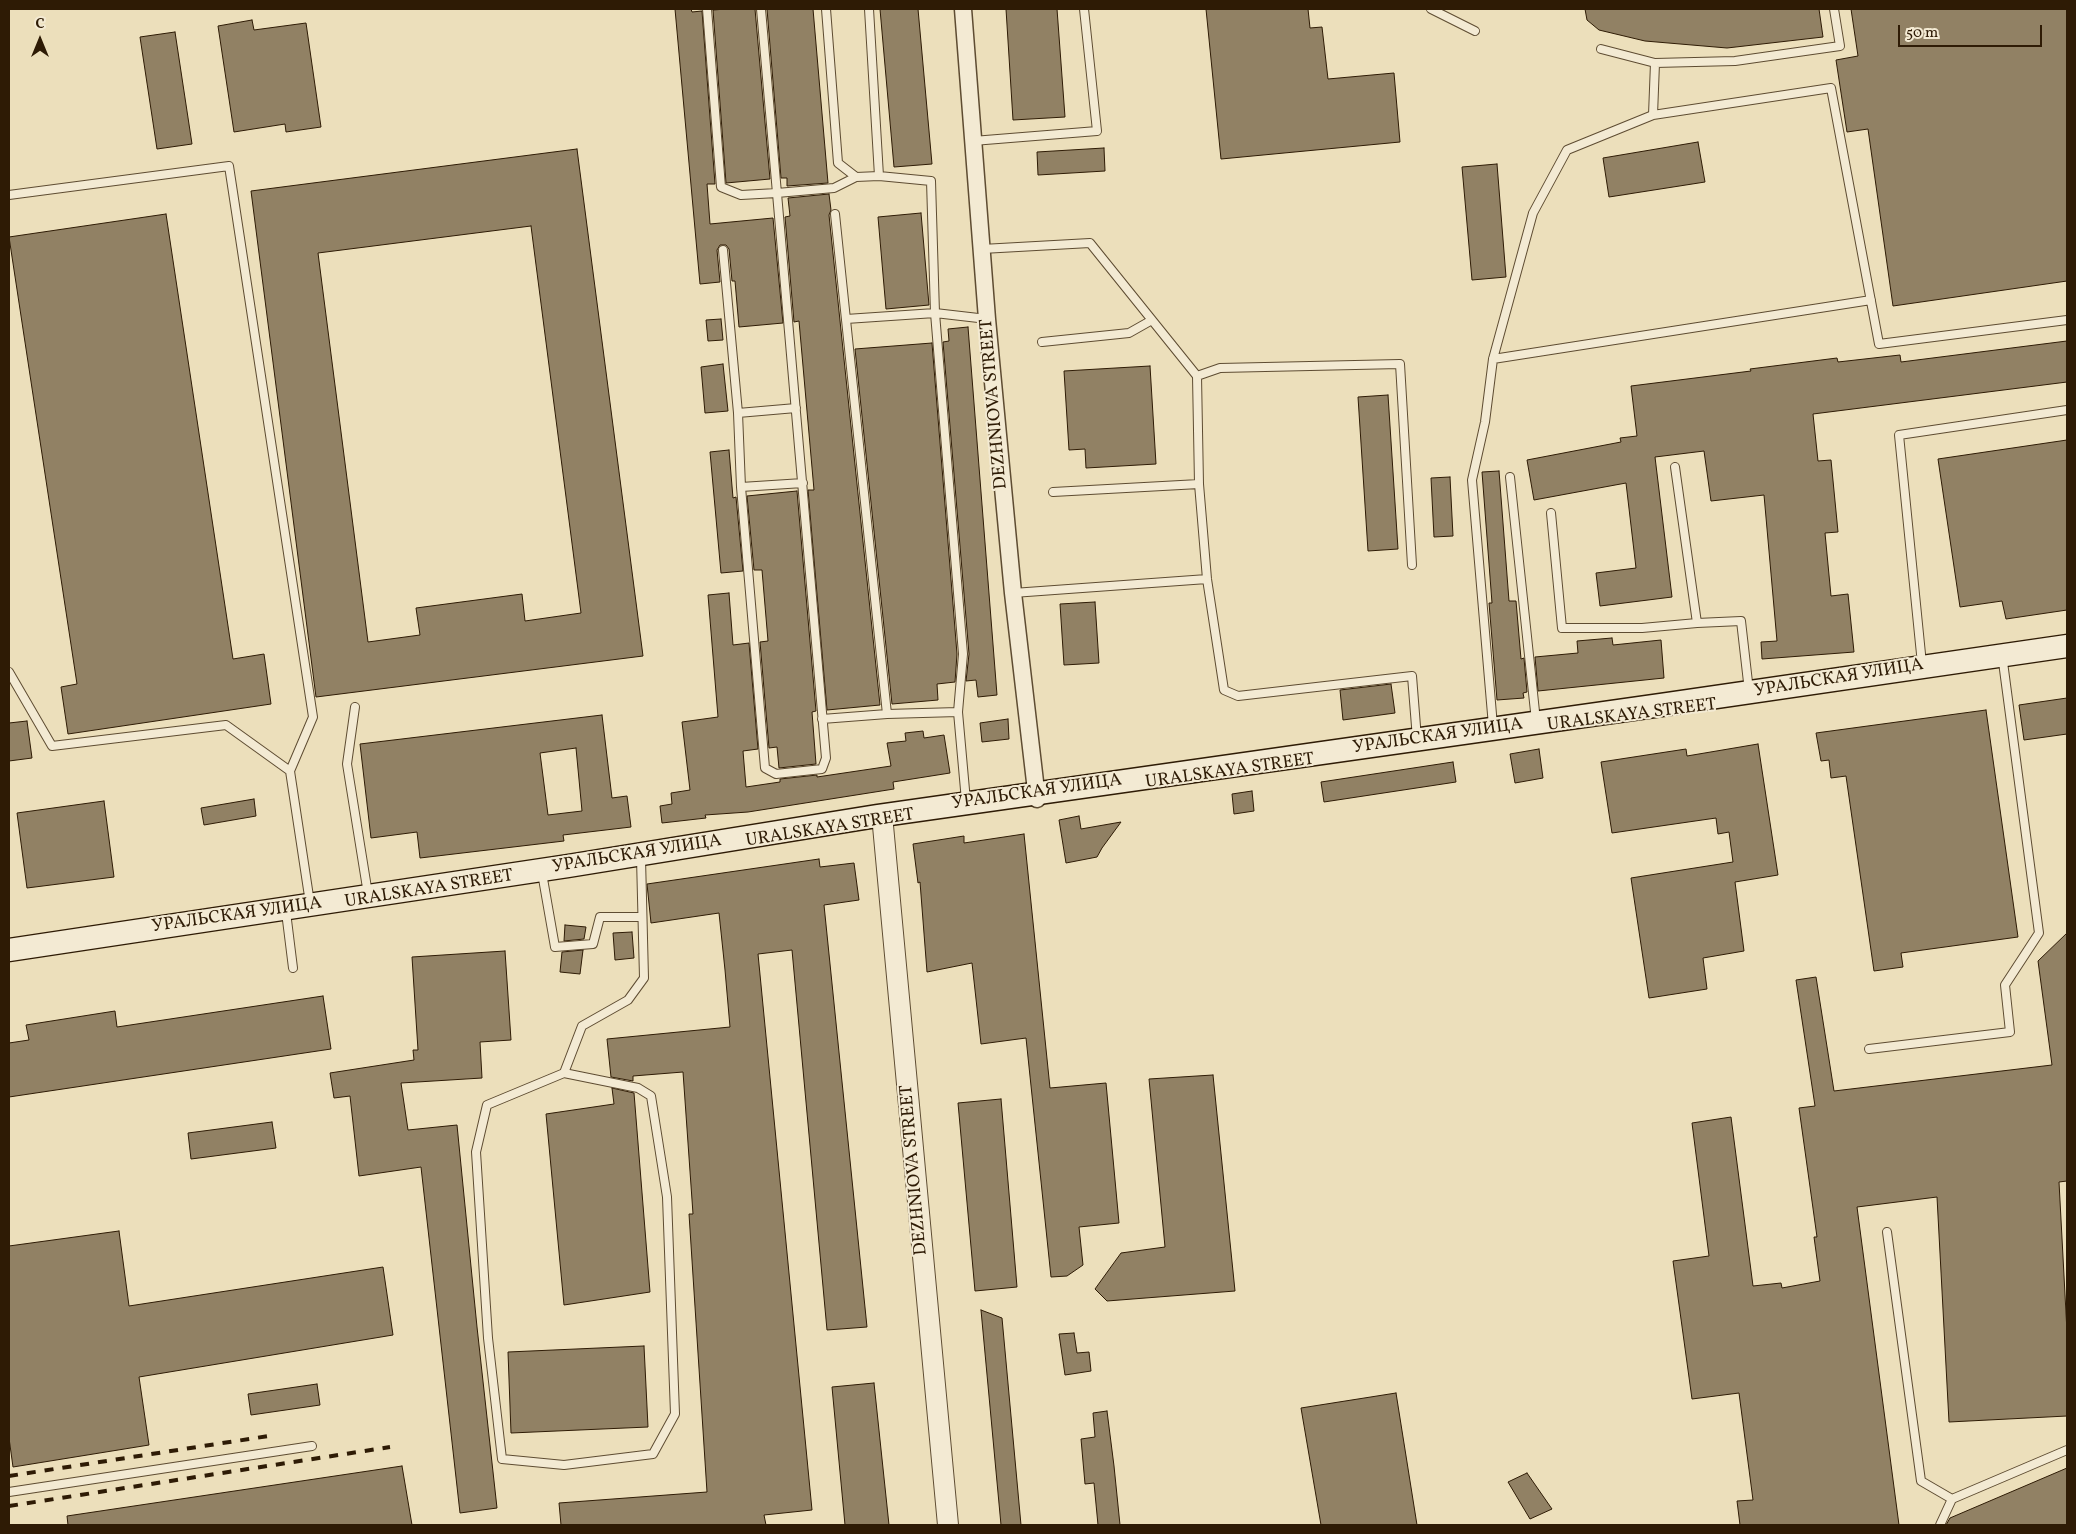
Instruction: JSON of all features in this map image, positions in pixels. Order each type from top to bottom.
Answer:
[{"type":"main road","points":[[2003,658],[2067,646]]},
{"type":"main road","name":"URALSKAYA STREET","points":[[9,954],[286,912],[311,906],[641,858],[882,818],[1750,696],[2003,658],[2067,653]]},
{"type":"main road","name":"УРАЛЬСКАЯ УЛИЦА","points":[[9,950],[311,906],[882,818],[967,803],[1037,796]]},
{"type":"street","name":"DEZHNIOVA STREET","points":[[963,9],[987,319],[1013,593],[1037,796]]},
{"type":"street","name":"DEZHNIOVA STREET","points":[[882,818],[948,1525]]},
{"type":"lane","points":[[707,9],[721,187],[741,195],[834,188],[856,177],[879,176],[931,181],[935,312],[963,654],[958,712],[967,803]]},
{"type":"lane","points":[[723,250],[738,413],[741,487],[765,768],[776,774],[822,769],[826,758],[761,9]]},
{"type":"lane","points":[[826,9],[838,163],[856,177]]},
{"type":"lane","points":[[869,9],[879,176]]},
{"type":"lane","points":[[973,141],[1097,131],[1084,9]]},
{"type":"lane","points":[[1431,9],[1475,31]]},
{"type":"lane","points":[[1600,49],[1655,63],[1735,60],[1840,46],[1834,9]]},
{"type":"lane","points":[[1653,115],[1655,63]]},
{"type":"lane","points":[[1493,732],[1472,480],[1485,422],[1493,359],[1533,213],[1567,150],[1653,115],[1831,88],[1879,344],[2067,320]]},
{"type":"lane","points":[[9,195],[229,166],[313,717],[290,771],[311,906]]},
{"type":"lane","points":[[835,214],[887,714]]},
{"type":"lane","points":[[982,249],[1090,243],[1197,376],[1199,484],[1207,579],[1224,690],[1238,696],[1412,676],[1418,743]]},
{"type":"lane","points":[[1493,359],[1871,300]]},
{"type":"lane","points":[[846,319],[935,312],[987,319]]},
{"type":"lane","points":[[1042,342],[1129,332],[1152,320]]},
{"type":"lane","points":[[1197,376],[1220,368],[1400,364],[1412,566]]},
{"type":"lane","points":[[738,413],[796,408]]},
{"type":"lane","points":[[1923,670],[1899,435],[2067,410]]},
{"type":"lane","points":[[1675,468],[1697,623]]},
{"type":"lane","points":[[1510,477],[1536,726]]},
{"type":"lane","points":[[741,487],[803,483]]},
{"type":"lane","points":[[1054,492],[1199,484]]},
{"type":"lane","points":[[1551,513],[1562,628],[1642,628],[1697,623],[1741,622],[1750,696]]},
{"type":"lane","points":[[1013,593],[1207,579]]},
{"type":"lane","points":[[1869,1049],[2010,1032],[2005,985],[2039,933],[2003,658]]},
{"type":"lane","points":[[9,672],[52,746],[226,724],[290,771]]},
{"type":"lane","points":[[355,707],[347,764],[368,896]]},
{"type":"lane","points":[[822,719],[887,714],[958,712]]},
{"type":"lane","points":[[564,1073],[638,1088],[652,1096],[667,1197],[675,1414],[653,1454],[564,1465],[502,1458],[488,1338],[476,1152],[488,1105],[564,1073],[582,1026],[628,1000],[644,978],[641,858]]},
{"type":"lane","points":[[542,873],[555,947],[593,944],[600,917],[642,917]]},
{"type":"lane","points":[[286,912],[293,968]]},
{"type":"lane","points":[[1887,1232],[1921,1481],[1952,1499]]},
{"type":"lane","points":[[9,1492],[312,1446]]},
{"type":"lane","points":[[1940,1525],[1952,1499],[2067,1450]]},
{"type":"building","points":[[675,9],[691,9],[692,12],[702,11],[715,184],[707,184],[710,224],[773,218],[783,323],[739,327],[735,281],[732,281],[729,249],[726,245],[720,245],[717,250],[720,282],[700,284]]},
{"type":"building","points":[[755,9],[770,179],[726,183],[713,10]]},
{"type":"building","points":[[767,9],[813,9],[828,183],[787,186],[787,178],[781,178]]},
{"type":"building","points":[[880,9],[918,9],[932,164],[894,167]]},
{"type":"building","points":[[1006,9],[1057,9],[1065,117],[1013,120]]},
{"type":"building","points":[[1206,9],[1308,9],[1310,28],[1322,27],[1328,79],[1394,73],[1400,142],[1221,159]]},
{"type":"building","points":[[1585,9],[1819,9],[1823,37],[1727,48],[1645,41],[1599,30],[1587,20]]},
{"type":"building","points":[[1851,9],[2067,9],[2067,281],[1893,306],[1868,129],[1847,132],[1836,60],[1858,56]]},
{"type":"building","points":[[252,20],[254,30],[306,23],[321,127],[286,132],[285,124],[234,132],[218,26]]},
{"type":"building","points":[[175,32],[192,144],[157,149],[140,37]]},
{"type":"building","points":[[1698,142],[1705,182],[1609,197],[1603,158]]},
{"type":"building","points":[[1104,148],[1105,171],[1038,175],[1037,152]]},
{"type":"building","points":[[577,149],[643,656],[316,697],[251,191]],"holes":[[[531,226],[581,613],[525,621],[522,594],[416,608],[420,635],[368,642],[318,253]]]},
{"type":"building","points":[[1497,164],[1506,277],[1472,280],[1462,167]]},
{"type":"building","points":[[829,194],[831,210],[829,215],[880,705],[827,710],[808,490],[814,490],[799,321],[794,322],[785,217],[790,216],[788,198]]},
{"type":"building","points":[[921,213],[929,305],[886,309],[878,217]]},
{"type":"building","points":[[166,214],[233,659],[264,654],[271,704],[68,734],[61,687],[77,684],[9,237]]},
{"type":"building","points":[[721,319],[723,340],[708,341],[706,320]]},
{"type":"building","points":[[968,327],[997,695],[978,697],[976,680],[966,681],[969,654],[943,342],[949,341],[948,329]]},
{"type":"building","points":[[2067,341],[2067,382],[1813,414],[1818,461],[1831,460],[1838,532],[1825,533],[1831,596],[1848,594],[1854,652],[1762,659],[1761,642],[1777,641],[1764,495],[1711,501],[1704,451],[1655,457],[1672,597],[1600,606],[1596,573],[1636,568],[1626,483],[1534,500],[1527,460],[1621,442],[1620,438],[1637,436],[1631,386],[1837,358],[1838,362],[1900,355],[1901,362]]},
{"type":"building","points":[[932,343],[957,654],[955,682],[937,684],[938,700],[892,704],[855,349]]},
{"type":"building","points":[[723,364],[728,411],[705,413],[701,367]]},
{"type":"building","points":[[1150,366],[1156,464],[1086,468],[1085,449],[1069,450],[1064,371]]},
{"type":"building","points":[[1388,395],[1398,549],[1368,551],[1358,397]]},
{"type":"building","points":[[2067,440],[2067,610],[2006,619],[2002,601],[1960,607],[1938,459]]},
{"type":"building","points":[[729,450],[733,498],[736,497],[743,571],[721,573],[710,452]]},
{"type":"building","points":[[1499,471],[1509,601],[1516,601],[1521,659],[1524,658],[1527,692],[1523,693],[1524,698],[1497,700],[1489,603],[1492,603],[1482,472]]},
{"type":"building","points":[[1450,477],[1453,536],[1434,537],[1431,478]]},
{"type":"building","points":[[797,491],[816,711],[812,712],[816,764],[779,768],[777,747],[769,748],[760,642],[768,641],[762,570],[754,570],[747,496]]},
{"type":"building","points":[[729,593],[733,645],[749,643],[758,749],[743,751],[746,787],[780,782],[780,779],[817,775],[817,777],[891,766],[887,743],[906,741],[905,733],[923,731],[924,738],[944,735],[950,773],[893,782],[894,789],[748,812],[705,815],[706,818],[662,823],[660,806],[672,804],[671,793],[690,790],[682,722],[718,717],[708,595]]},
{"type":"building","points":[[1095,602],[1099,663],[1064,665],[1060,604]]},
{"type":"building","points":[[1612,638],[1613,645],[1661,640],[1664,678],[1538,691],[1535,657],[1578,653],[1577,641]]},
{"type":"building","points":[[1391,684],[1395,713],[1343,720],[1340,690]]},
{"type":"building","points":[[2067,698],[2067,734],[2024,740],[2019,705]]},
{"type":"building","points":[[1986,710],[2018,937],[1901,953],[1903,967],[1874,971],[1846,776],[1831,778],[1829,760],[1821,761],[1816,733]]},
{"type":"building","points":[[602,715],[612,798],[627,796],[631,827],[563,835],[564,841],[420,858],[417,832],[371,838],[360,744]],"holes":[[[576,748],[582,811],[548,815],[540,753]]]},
{"type":"building","points":[[1008,719],[1009,739],[982,742],[980,723]]},
{"type":"building","points":[[27,721],[32,758],[9,761],[9,723]]},
{"type":"building","points":[[1758,744],[1778,875],[1735,882],[1744,951],[1703,958],[1707,989],[1649,998],[1631,878],[1733,862],[1729,832],[1718,834],[1716,818],[1612,833],[1601,762],[1686,749],[1687,756]]},
{"type":"building","points":[[1539,749],[1543,778],[1515,783],[1510,754]]},
{"type":"building","points":[[1453,762],[1456,782],[1324,802],[1321,782]]},
{"type":"building","points":[[1252,791],[1254,811],[1234,814],[1232,794]]},
{"type":"building","points":[[254,799],[256,816],[204,825],[201,808]]},
{"type":"building","points":[[104,801],[114,877],[27,888],[17,813]]},
{"type":"building","points":[[1079,816],[1081,829],[1121,822],[1097,857],[1066,863],[1059,820]]},
{"type":"building","points":[[1024,834],[1050,1088],[1106,1083],[1119,1223],[1079,1227],[1083,1265],[1067,1276],[1051,1277],[1026,1038],[981,1044],[972,963],[927,972],[920,882],[918,883],[913,844],[964,836],[964,843]]},
{"type":"building","points":[[819,859],[820,867],[854,863],[859,900],[824,905],[867,1327],[827,1330],[792,950],[758,954],[812,1510],[764,1515],[766,1525],[561,1525],[559,1503],[707,1492],[689,1214],[693,1214],[683,1072],[633,1076],[633,1081],[611,1077],[607,1039],[730,1027],[725,970],[719,913],[651,923],[647,884]]},
{"type":"building","points":[[565,925],[586,927],[584,939],[564,941]]},
{"type":"building","points":[[632,932],[634,958],[615,960],[613,933]]},
{"type":"building","points":[[2067,933],[2067,1181],[2059,1182],[2067,1332],[2067,1416],[1949,1422],[1937,1197],[1857,1207],[1899,1525],[1740,1525],[1737,1501],[1753,1500],[1739,1393],[1692,1399],[1673,1261],[1709,1256],[1692,1123],[1731,1117],[1753,1286],[1781,1283],[1782,1288],[1820,1281],[1814,1237],[1817,1237],[1799,1108],[1815,1106],[1796,980],[1816,977],[1834,1091],[2052,1065],[2038,961]]},
{"type":"building","points":[[583,950],[580,974],[560,972],[562,952]]},
{"type":"building","points":[[505,951],[511,1040],[480,1042],[482,1078],[401,1083],[408,1130],[457,1125],[497,1508],[460,1513],[421,1167],[359,1176],[350,1096],[334,1098],[330,1073],[414,1060],[413,1050],[418,1050],[412,957]]},
{"type":"building","points":[[323,996],[331,1049],[9,1097],[9,1043],[29,1040],[26,1025],[115,1011],[117,1027]]},
{"type":"building","points":[[1213,1075],[1235,1291],[1107,1301],[1095,1289],[1121,1253],[1165,1247],[1149,1079]]},
{"type":"building","points":[[612,1088],[634,1093],[650,1292],[564,1305],[546,1114],[614,1104]]},
{"type":"building","points":[[1001,1099],[1017,1287],[975,1291],[958,1103]]},
{"type":"building","points":[[272,1122],[276,1148],[191,1159],[188,1133]]},
{"type":"building","points":[[119,1231],[129,1306],[383,1267],[393,1335],[139,1377],[149,1445],[13,1467],[9,1438],[9,1246]]},
{"type":"building","points":[[981,1310],[1002,1318],[1021,1525],[1001,1525]]},
{"type":"building","points":[[1074,1333],[1077,1353],[1089,1352],[1091,1371],[1065,1375],[1059,1334]]},
{"type":"building","points":[[644,1346],[648,1427],[511,1433],[508,1352]]},
{"type":"building","points":[[874,1383],[889,1525],[845,1525],[832,1387]]},
{"type":"building","points":[[317,1384],[320,1405],[251,1415],[248,1394]]},
{"type":"building","points":[[1396,1393],[1417,1525],[1321,1525],[1301,1408]]},
{"type":"building","points":[[1107,1411],[1120,1525],[1098,1525],[1094,1483],[1085,1484],[1081,1439],[1095,1437],[1093,1413]]},
{"type":"building","points":[[402,1466],[412,1525],[68,1525],[67,1516]]},
{"type":"building","points":[[2067,1468],[2067,1525],[1946,1525],[1950,1518]]},
{"type":"building","points":[[1527,1473],[1552,1509],[1530,1519],[1508,1482]]},
{"type":"railway","points":[[9,1476],[275,1435]]},
{"type":"railway","points":[[9,1506],[390,1447]]}]
